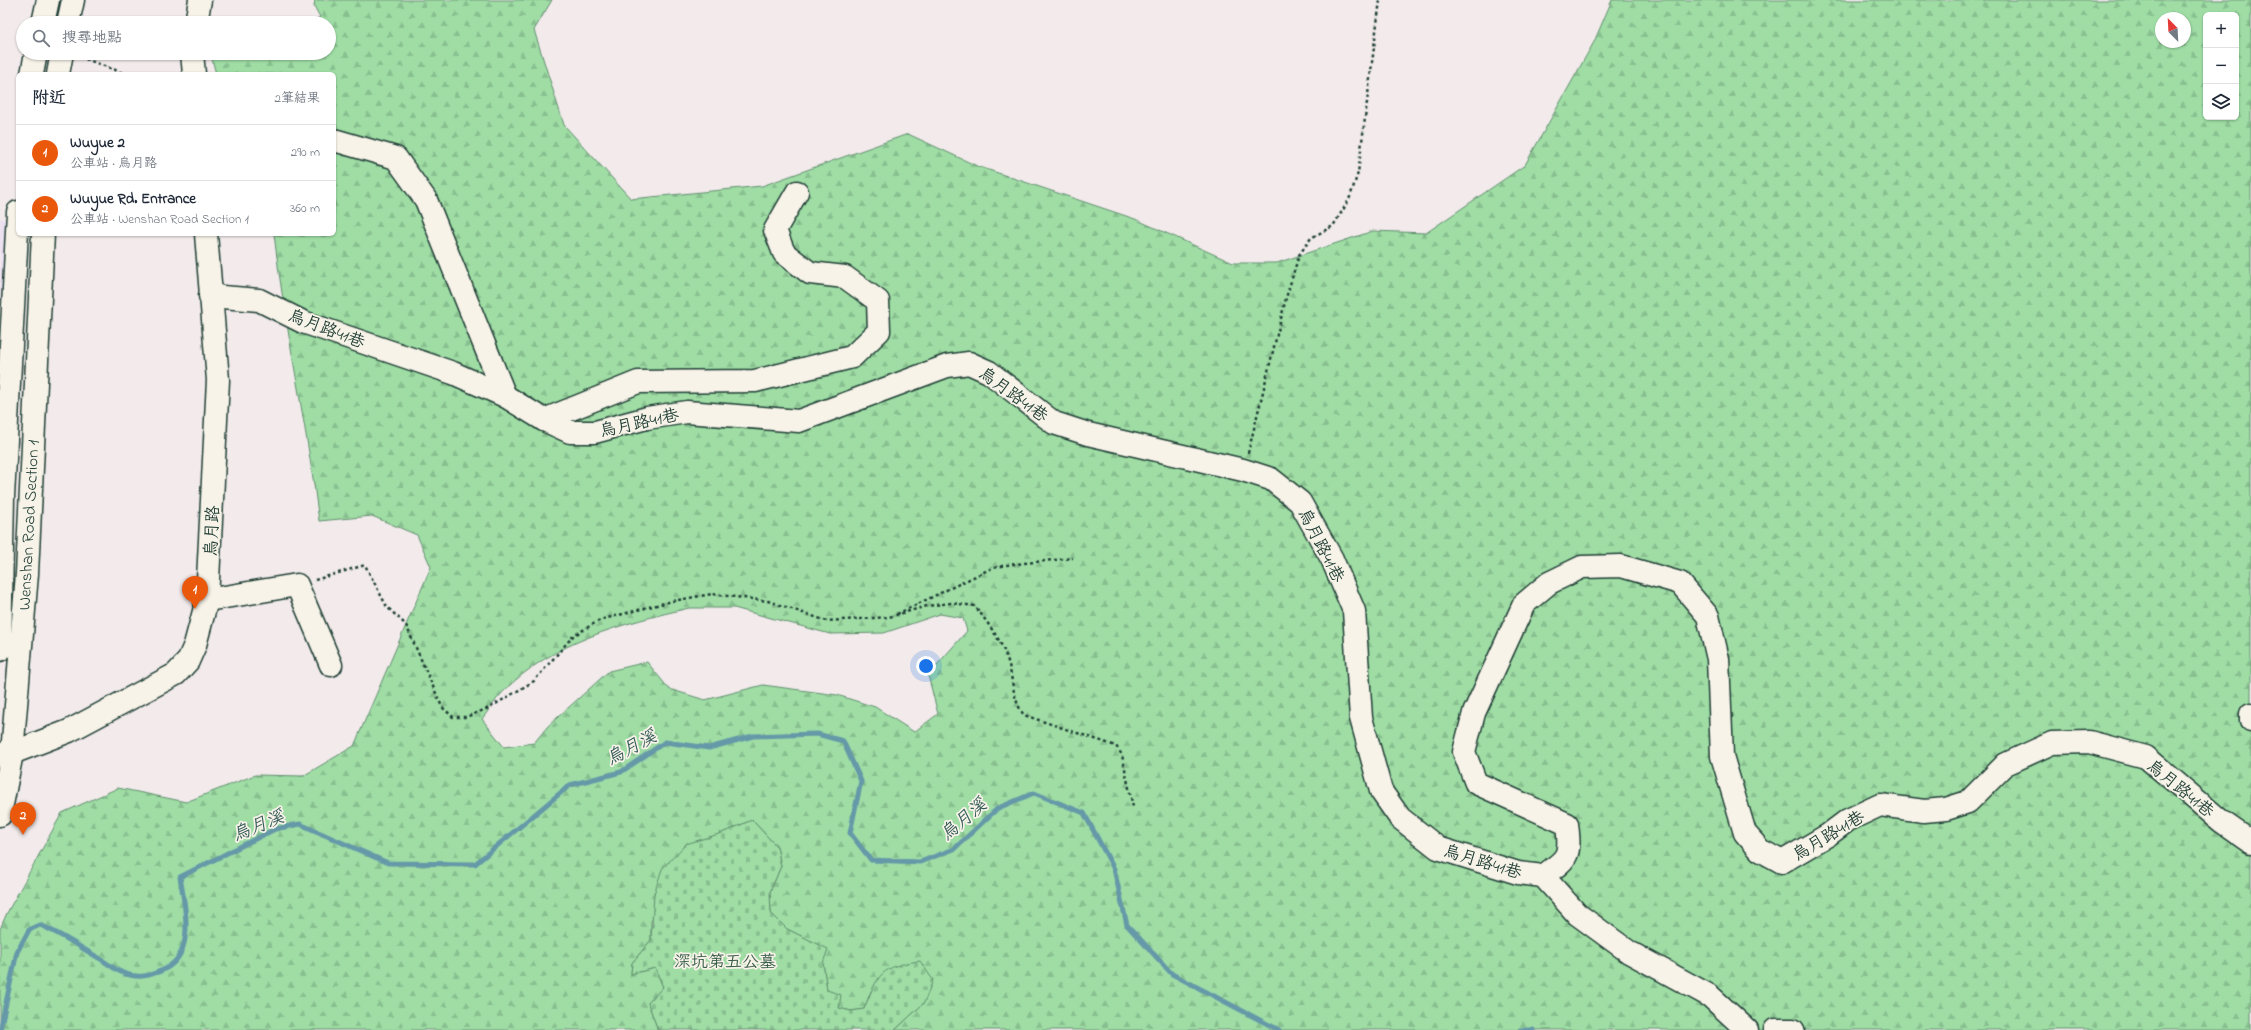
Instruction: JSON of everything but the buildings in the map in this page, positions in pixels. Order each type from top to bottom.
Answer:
[{"type":"street","points":[[45,16],[48,0]]},
{"type":"street","points":[[70,16],[73,0]]},
{"type":"street","points":[[197,16],[200,0]]},
{"type":"street","points":[[32,72],[35,60]]},
{"type":"street","points":[[59,72],[66,60]]},
{"type":"street","points":[[193,60],[194,72]]},
{"type":"street","points":[[336,141],[396,158],[426,200],[505,396]]},
{"type":"street","points":[[544,420],[638,382],[755,381],[852,357],[879,331],[878,302],[845,277],[810,273],[784,252],[775,230],[797,192]]},
{"type":"street","name":"Wenshan Road Section 1","points":[[0,648],[2,498],[17,236]]},
{"type":"street","name":"Wenshan Road Section 1","points":[[0,815],[27,574],[43,236]]},
{"type":"street","name":"烏月路","points":[[6,754],[69,731],[176,674],[188,661],[195,645],[207,600],[218,380],[206,236]]},
{"type":"street","name":"烏月路41巷","points":[[210,296],[260,300],[303,322],[453,373],[505,396],[544,420],[570,432],[595,432],[647,418],[687,412],[799,421],[947,366],[969,363],[989,372],[1054,423],[1088,434],[1243,470],[1271,479],[1300,502],[1332,559],[1354,611],[1361,718],[1381,791],[1400,818],[1438,848],[1518,873],[1543,876],[1577,914],[1629,952],[1710,996],[1747,1030]]},
{"type":"street","points":[[1,558],[27,574]]},
{"type":"street","name":"烏月路41巷","points":[[1543,876],[1564,861],[1569,844],[1567,824],[1476,783],[1464,752],[1474,713],[1524,604],[1549,583],[1582,567],[1621,566],[1680,583],[1708,616],[1718,659],[1722,756],[1745,833],[1760,850],[1782,862],[1828,835],[1848,820],[1880,805],[1924,811],[1946,809],[1968,802],[2006,764],[2052,743],[2089,742],[2146,758],[2221,821],[2251,842]]},
{"type":"street","points":[[1,583],[27,574]]},
{"type":"street","points":[[207,600],[297,585],[331,666]]},
{"type":"street","points":[[2251,714],[2251,720]]},
{"type":"street","points":[[1775,1030],[1793,1030]]},
{"type":"path","points":[[1243,470],[1286,298],[1299,255],[1311,238],[1333,226],[1349,200],[1358,173],[1380,0]]},
{"type":"path","points":[[87,60],[120,72]]},
{"type":"path","points":[[889,617],[990,569],[1006,565],[1073,558]]},
{"type":"path","points":[[297,585],[365,565],[387,606],[406,625],[442,707],[453,717],[466,717],[489,708],[534,682],[573,636],[600,620],[672,601],[712,594],[768,602],[827,621],[889,617],[927,606],[951,603],[975,606],[996,633],[1009,664],[1017,707],[1024,715],[1116,746],[1122,755],[1133,807]]},
{"type":"shaded area","points":[[0,218],[7,220],[0,331]]},
{"type":"green space","points":[[315,0],[552,0],[534,30],[564,125],[631,199],[762,186],[908,134],[977,166],[1135,219],[1233,263],[1277,263],[1373,231],[1426,233],[1525,165],[1594,42],[1612,0],[2251,0],[2251,1030],[895,1030],[924,1003],[871,991],[864,1009],[851,1011],[839,1008],[827,990],[823,963],[805,938],[787,929],[771,913],[770,892],[781,866],[777,847],[752,820],[722,833],[651,921],[651,940],[632,963],[631,974],[655,968],[663,987],[648,1003],[658,1030],[0,1030],[0,929],[7,913],[62,813],[118,788],[186,802],[255,775],[303,776],[354,746],[431,567],[417,535],[372,516],[319,521],[284,306],[274,236],[336,236],[336,72],[215,72],[212,60],[336,60],[336,16],[319,16],[314,6]],"holes":[[[689,608],[734,608],[830,634],[884,633],[940,614],[963,618],[967,631],[928,675],[938,714],[914,732],[875,707],[837,695],[763,685],[705,700],[669,689],[647,662],[609,671],[548,726],[534,743],[504,747],[482,719],[503,692],[522,675],[543,660],[566,647],[639,620]]]},
{"type":"green space","name":"深坑第五公墓","points":[[752,820],[777,847],[781,866],[770,892],[771,913],[787,929],[828,949],[823,963],[827,990],[841,995],[839,1008],[851,1011],[864,1009],[873,987],[883,974],[889,969],[907,963],[920,961],[933,980],[924,1003],[895,1030],[658,1030],[648,1003],[663,987],[655,968],[631,974],[632,963],[651,940],[654,894],[662,869],[686,844],[722,833]]},
{"type":"waterway","name":"烏月溪","points":[[0,1030],[17,952],[29,930],[40,925],[63,936],[117,970],[128,975],[140,976],[158,972],[171,965],[179,956],[184,944],[186,917],[180,877],[275,829],[300,824],[388,863],[475,864],[570,785],[621,772],[665,742],[709,748],[753,736],[817,734],[843,741],[861,781],[850,833],[871,860],[920,862],[954,849],[998,808],[1034,793],[1084,813],[1114,869],[1127,925],[1172,974],[1279,1030]]},
{"type":"waterway","name":"烏月溪","points":[[1520,1030],[1533,1030]]},
{"type":"place","name":"Wuyue 2","points":[[195,609]]},
{"type":"place","name":"Wuyue Rd. Entrance","points":[[23,835]]}]
